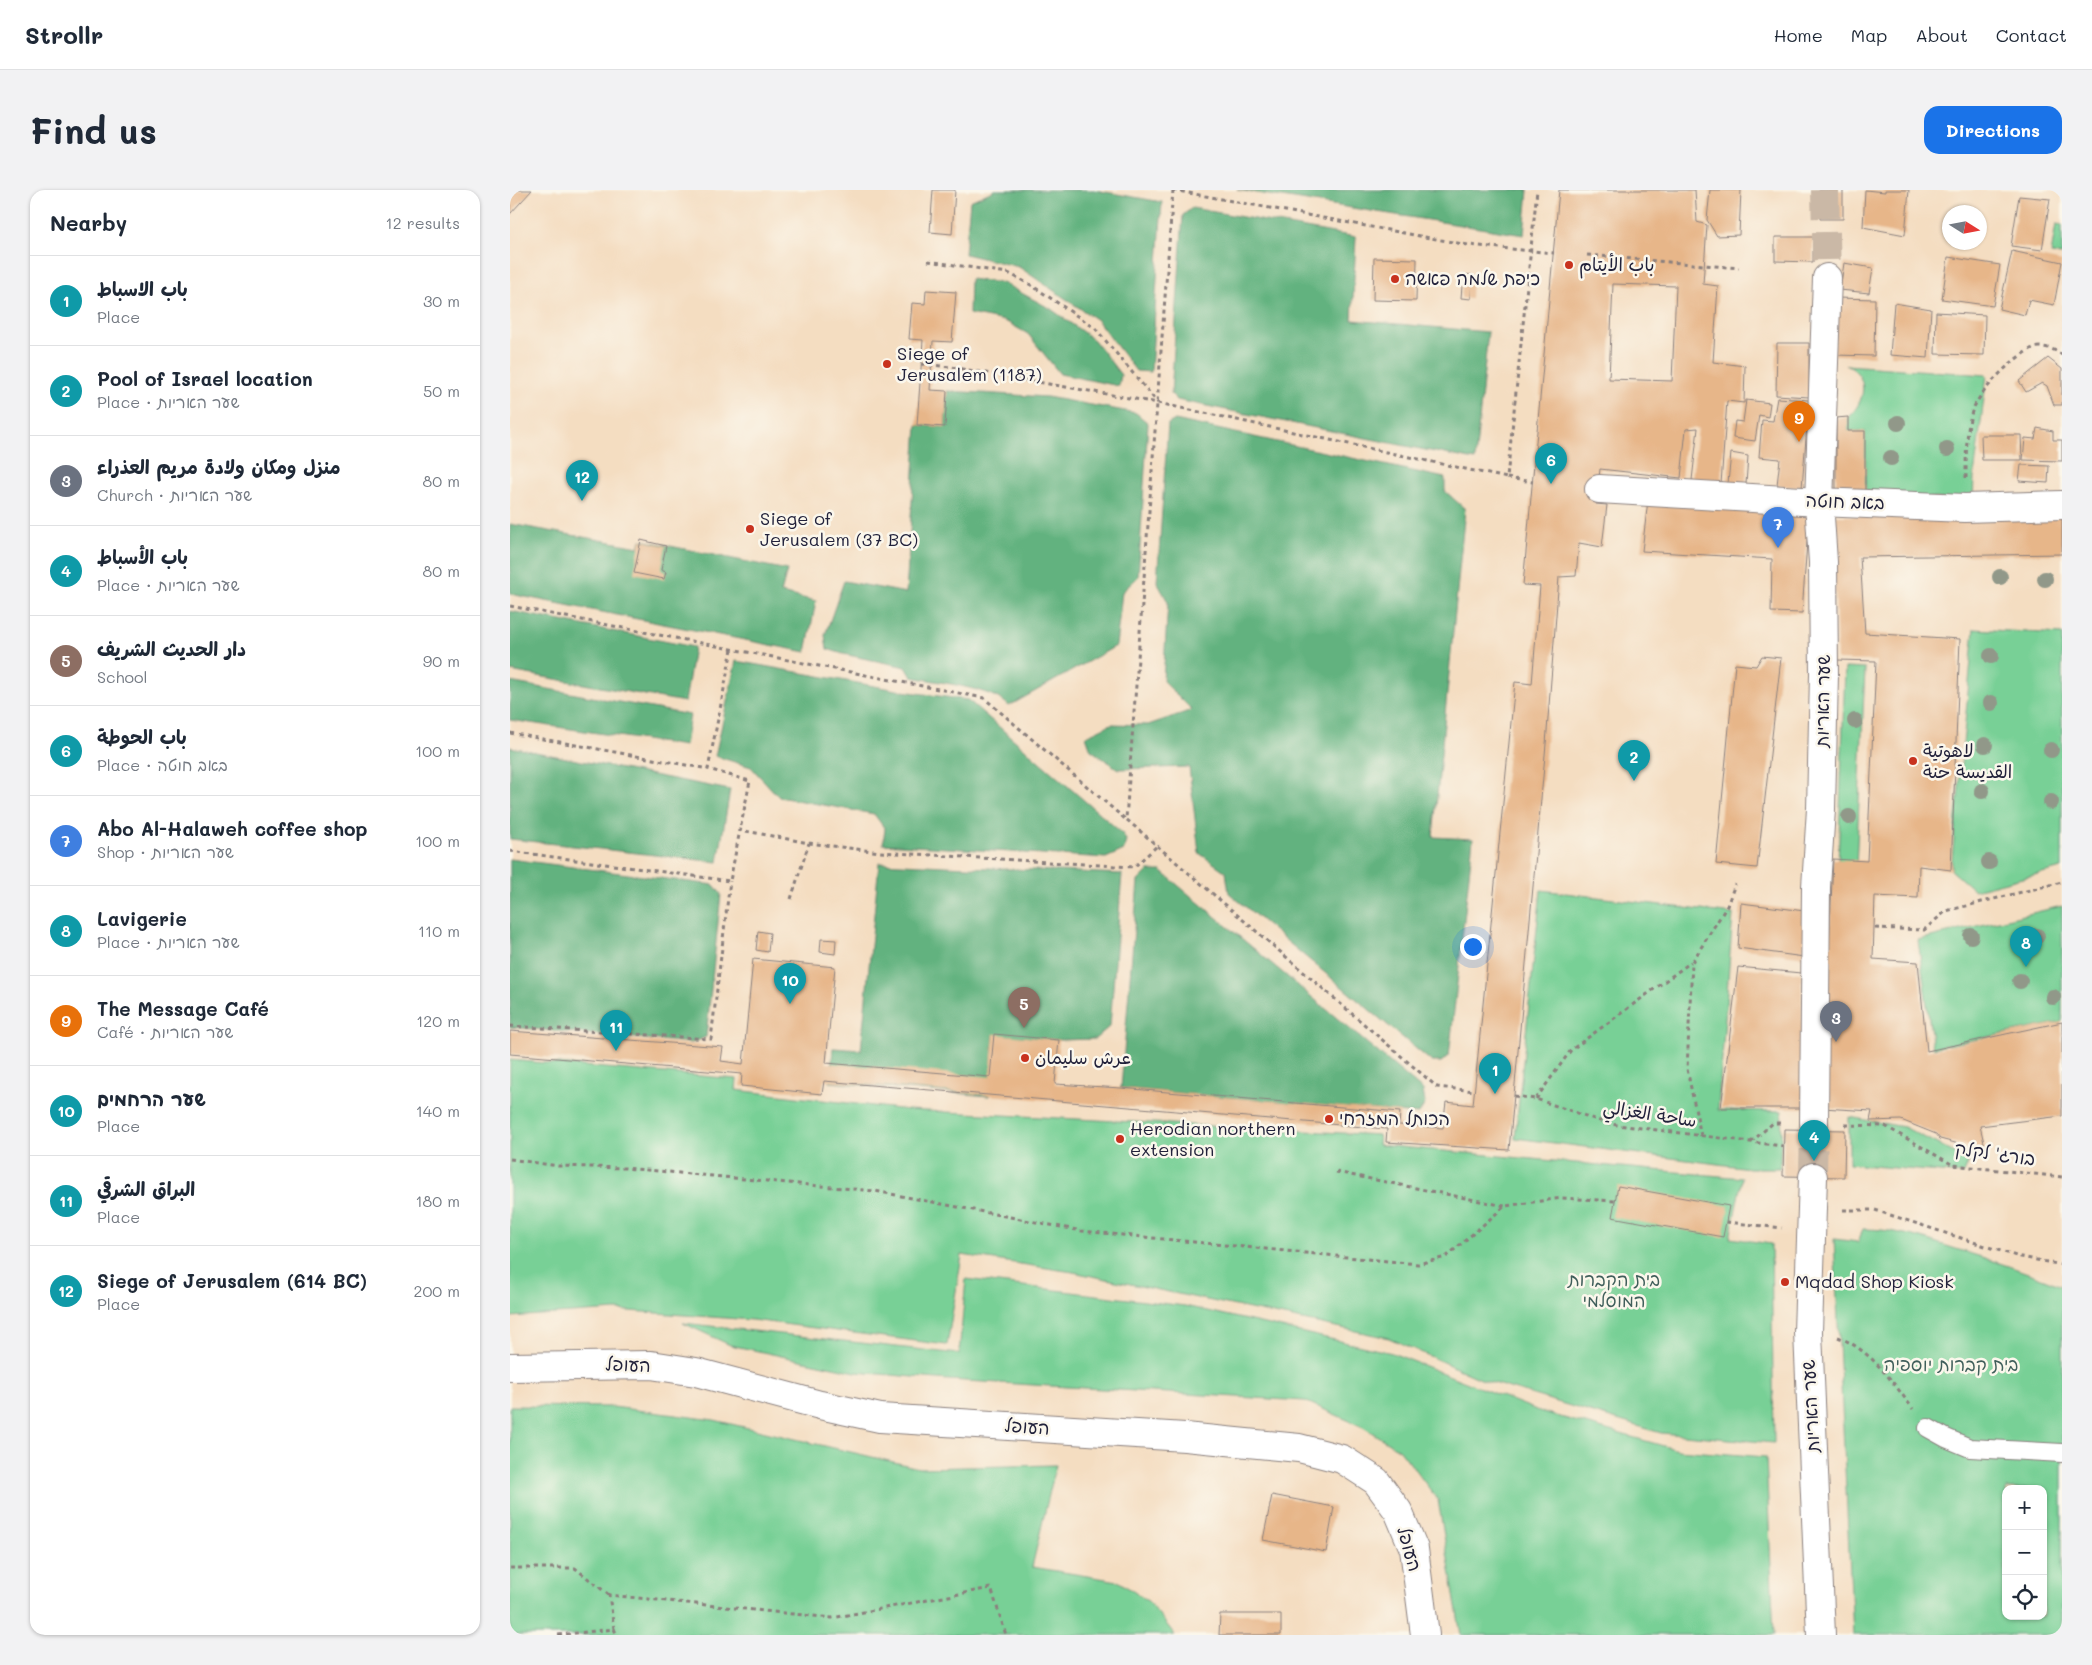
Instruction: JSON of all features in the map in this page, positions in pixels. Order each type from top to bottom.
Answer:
[{"type":"street","name":"שער האריות","points":[[1814,1124],[1816,888],[1821,809],[1824,674],[1823,562],[1819,502],[1827,278]]},
{"type":"street","name":"באב חוטה","points":[[1599,489],[1819,502],[1965,508],[2062,505]]},
{"type":"street","name":"שער האריות","points":[[1813,1177],[1808,1332],[1821,1635]]},
{"type":"street","name":"העופל","points":[[510,1367],[651,1364],[696,1372],[820,1405],[880,1418],[1185,1437],[1298,1448],[1342,1459],[1376,1481],[1398,1511],[1414,1549],[1426,1635]]},
{"type":"lane","points":[[1928,1428],[1970,1448],[2062,1453]]},
{"type":"path","points":[[1126,820],[1173,190],[1468,246],[1554,253]]},
{"type":"path","points":[[1507,478],[1537,190]]},
{"type":"path","points":[[1587,255],[1739,268]]},
{"type":"path","points":[[928,261],[1008,273],[1031,285],[1095,328],[1158,403]]},
{"type":"path","points":[[1965,508],[1971,416],[1980,395],[2000,374],[2034,348],[2048,347],[2062,355]]},
{"type":"path","points":[[921,364],[951,366],[1158,403],[1533,482]]},
{"type":"path","points":[[510,606],[984,698],[1437,1087],[1475,1091]]},
{"type":"path","points":[[708,769],[732,649]]},
{"type":"path","points":[[510,733],[708,769],[750,781],[730,881],[711,1038],[510,1026]]},
{"type":"path","points":[[740,830],[809,844],[880,852],[1134,867],[1157,846]]},
{"type":"path","points":[[791,899],[809,844]]},
{"type":"path","points":[[510,851],[730,881]]},
{"type":"path","points":[[1874,928],[1924,930],[1946,911],[2062,882]]},
{"type":"path","points":[[1536,1099],[1571,1050],[1692,962],[1727,906],[1736,884]]},
{"type":"path","points":[[1692,962],[1687,1069],[1701,1136]]},
{"type":"path","name":"ساحة الغزالي","points":[[1514,1096],[1536,1099],[1609,1124],[1783,1146]]},
{"type":"path","name":"בורג' לקלק","points":[[1751,1142],[1773,1123],[1885,1126],[1953,1165],[2062,1176]]},
{"type":"path","points":[[510,1159],[558,1166],[625,1168],[875,1191],[1082,1231],[1418,1264],[1446,1257],[1505,1206]]},
{"type":"path","points":[[1336,1172],[1505,1206],[1562,1198],[1616,1200]]},
{"type":"path","points":[[1726,1222],[1811,1220],[1875,1210],[2016,1256],[2062,1265]]},
{"type":"path","points":[[1808,1332],[1837,1336],[1851,1342],[1883,1369],[1928,1428]]},
{"type":"path","points":[[510,1568],[575,1568],[608,1595],[832,1618],[991,1588],[1006,1635]]},
{"type":"path","points":[[608,1595],[614,1629],[617,1635]]},
{"type":"path","points":[[558,1635],[614,1629]]},
{"type":"green space","points":[[995,190],[1094,190],[1162,202],[1151,372],[1136,371],[1097,320],[1019,267],[965,254],[970,201]]},
{"type":"green space","points":[[1237,190],[1528,190],[1524,235]]},
{"type":"green space","points":[[1192,208],[1356,237],[1352,320],[1488,332],[1475,460],[1177,400],[1171,394],[1183,215]]},
{"type":"green space","points":[[2056,224],[2062,225],[2062,255],[2051,254]]},
{"type":"green space","points":[[970,279],[1003,283],[1051,309],[1094,340],[1121,375],[1119,386],[1060,374],[1028,334],[1005,321],[969,314]]},
{"type":"green space","points":[[1846,365],[1987,375],[1974,476],[1973,502],[1865,491],[1865,431],[1848,431],[1848,417],[1858,405],[1863,390],[1862,383],[1854,370]]},
{"type":"green space","points":[[947,391],[1047,397],[1136,413],[1148,423],[1138,577],[1122,592],[1116,646],[1009,706],[1001,700],[978,690],[912,677],[906,667],[827,649],[825,635],[844,581],[906,593],[917,425],[945,427]]},
{"type":"green space","points":[[1175,420],[1445,478],[1445,491],[1465,509],[1433,837],[1473,839],[1449,1056],[1441,1062],[1432,1062],[1229,893],[1226,872],[1199,853],[1189,767],[1118,769],[1091,750],[1086,736],[1111,724],[1148,725],[1192,710],[1163,681],[1168,602],[1157,582],[1168,424]]},
{"type":"green space","points":[[510,524],[639,547],[641,540],[787,570],[781,593],[816,601],[806,652],[510,594]]},
{"type":"green space","points":[[510,611],[694,647],[685,702],[510,671]]},
{"type":"green space","points":[[1974,629],[2062,634],[2062,868],[1974,890],[1951,870]]},
{"type":"green space","points":[[736,661],[902,691],[968,700],[1122,833],[1126,840],[1124,850],[1106,858],[883,844],[885,829],[874,814],[779,797],[751,767],[715,756]]},
{"type":"green space","points":[[1845,668],[1865,669],[1856,867],[1838,865]]},
{"type":"green space","points":[[510,682],[690,715],[685,746],[510,720]]},
{"type":"green space","points":[[510,747],[730,790],[718,862],[510,839]]},
{"type":"green space","points":[[510,859],[714,885],[721,894],[706,1037],[692,1043],[510,1027]]},
{"type":"green space","points":[[879,863],[1122,874],[1110,1026],[1095,1039],[1059,1040],[994,1035],[989,1096],[830,1082],[833,1048],[861,1050]]},
{"type":"green space","points":[[1148,871],[1161,871],[1423,1090],[1425,1103],[1419,1114],[1121,1088],[1138,881]]},
{"type":"green space","points":[[1541,890],[1733,914],[1718,1110],[1782,1111],[1780,1168],[1749,1168],[1515,1138]]},
{"type":"green space","points":[[2062,906],[2062,1022],[1933,1048],[1918,940]]},
{"type":"green space","name":"בית הקברות המוסלמי","points":[[510,1060],[737,1079],[736,1090],[908,1110],[1379,1135],[1378,1145],[1742,1178],[1730,1238],[1771,1244],[1774,1443],[1661,1433],[1483,1380],[1389,1338],[1073,1272],[962,1255],[947,1345],[752,1320],[616,1310],[510,1317]]},
{"type":"green space","points":[[1849,1117],[1904,1127],[1968,1160],[1963,1174],[1849,1164]]},
{"type":"green space","name":"בית קברות יוספיה","points":[[1863,1229],[1899,1233],[1922,1238],[1983,1257],[2062,1286],[2062,1635],[1853,1635],[1834,1239],[1858,1242]]},
{"type":"green space","points":[[966,1279],[1185,1306],[1392,1353],[1539,1411],[1678,1450],[1766,1457],[1774,1635],[1461,1635],[1438,1500],[1400,1450],[1363,1427],[1305,1401],[949,1380],[856,1372],[730,1345],[683,1323],[959,1354]]},
{"type":"green space","points":[[510,1406],[613,1407],[714,1420],[919,1468],[1056,1465],[1032,1567],[1118,1581],[1149,1602],[1175,1635],[510,1635]]},
{"type":"building","points":[[510,190],[532,190],[510,214]]},
{"type":"building","points":[[933,190],[955,190],[952,234],[930,232]]},
{"type":"building","points":[[1559,190],[1695,190],[1697,222],[1707,225],[1703,284],[1718,286],[1713,362],[1745,366],[1744,403],[1727,401],[1721,484],[1692,480],[1698,428],[1686,429],[1681,478],[1600,469],[1596,504],[1607,505],[1602,547],[1579,543],[1576,576],[1559,577],[1546,744],[1509,1150],[1386,1142],[1387,1129],[824,1081],[822,1094],[741,1086],[742,1074],[510,1054],[510,1031],[723,1047],[721,1061],[743,1064],[753,959],[835,967],[826,1063],[990,1077],[994,1034],[1059,1040],[1055,1084],[1400,1112],[1399,1125],[1443,1128],[1446,1102],[1473,1105],[1515,682],[1532,684],[1540,586],[1523,585]],"holes":[[[1613,284],[1676,286],[1672,381],[1609,379]]]},
{"type":"building","points":[[1710,190],[1741,190],[1739,235],[1717,236],[1707,220]]},
{"type":"building","points":[[1819,190],[1843,190],[1843,219],[1820,219]]},
{"type":"building","points":[[1865,190],[1885,192],[1885,190],[1909,190],[1905,235],[1863,227]]},
{"type":"building","points":[[2019,196],[2050,199],[2042,250],[2011,246]]},
{"type":"building","points":[[1775,237],[1813,237],[1813,262],[1775,261]]},
{"type":"building","points":[[2012,251],[2062,262],[2054,305],[2029,300],[2025,315],[1999,309]]},
{"type":"building","points":[[1948,257],[2000,265],[1993,306],[1942,299]]},
{"type":"building","name":"כיפת שלמה פאשה","points":[[1374,258],[1417,259],[1416,301],[1373,300]]},
{"type":"building","points":[[1844,263],[1873,268],[1869,293],[1840,290]]},
{"type":"building","points":[[1463,274],[1472,275],[1471,299],[1461,298]]},
{"type":"building","points":[[926,290],[956,292],[952,342],[933,341],[930,390],[947,391],[945,427],[917,425],[923,340],[909,339],[912,303],[925,304]]},
{"type":"building","points":[[1836,298],[1875,299],[1874,356],[1834,355]]},
{"type":"building","points":[[1894,303],[1931,309],[1928,358],[1890,355]]},
{"type":"building","points":[[1936,312],[1985,315],[1984,355],[1935,354]]},
{"type":"building","points":[[1777,343],[1809,343],[1809,397],[1776,395]]},
{"type":"building","points":[[2048,358],[2062,369],[2062,405],[2054,405],[2047,386],[2042,383],[2026,392],[2019,381]]},
{"type":"building","points":[[1777,398],[1809,400],[1802,488],[1777,485],[1780,459],[1759,457],[1762,420],[1773,421]]},
{"type":"building","points":[[1746,400],[1770,403],[1768,417],[1759,415],[1755,441],[1733,438],[1735,421],[1743,422]]},
{"type":"building","points":[[1848,417],[1848,431],[1865,431],[1865,491],[1836,491],[1836,418]]},
{"type":"building","points":[[2037,428],[2053,431],[2053,440],[2062,440],[2062,461],[2023,460],[2025,438],[2035,439]]},
{"type":"building","points":[[1981,435],[2021,435],[2022,460],[1982,460]]},
{"type":"building","points":[[1731,453],[1748,456],[1746,484],[1728,483]]},
{"type":"building","points":[[2021,465],[2049,466],[2048,483],[2019,481]]},
{"type":"building","points":[[1648,500],[1809,513],[1802,613],[1771,612],[1772,559],[1642,551]]},
{"type":"building","points":[[1833,516],[2062,516],[2062,554],[1860,557],[1865,633],[1960,639],[1951,870],[1919,866],[1918,898],[1875,896],[1873,959],[1918,962],[1927,1051],[2062,1022],[2062,1116],[1980,1126],[1986,1151],[1940,1139],[1936,1134],[1901,1120],[1870,1121],[1872,1111],[1822,1108],[1833,859],[1867,861],[1876,661],[1837,660]]},
{"type":"building","points":[[641,540],[666,546],[661,570],[666,572],[664,579],[634,573]]},
{"type":"building","points":[[1762,656],[1781,658],[1757,868],[1716,864],[1735,664],[1756,666]]},
{"type":"building","points":[[1741,903],[1805,911],[1804,957],[1738,948]]},
{"type":"building","points":[[758,931],[770,933],[768,952],[756,950]]},
{"type":"building","points":[[821,939],[836,940],[835,954],[820,952]]},
{"type":"building","points":[[1738,967],[1801,973],[1805,1108],[1721,1108]]},
{"type":"building","points":[[1784,1129],[1845,1130],[1844,1177],[1783,1176]]},
{"type":"building","points":[[1618,1186],[1729,1206],[1723,1237],[1612,1217]]},
{"type":"building","points":[[1272,1495],[1334,1507],[1326,1552],[1263,1540]]},
{"type":"building","points":[[1220,1614],[1281,1614],[1281,1635],[1219,1635]]},
{"type":"tunnel","points":[[1825,190],[1827,278]]},
{"type":"tunnel","points":[[1813,1177],[1814,1123]]},
{"type":"place","name":"باب الأيتام","points":[[1569,265]]},
{"type":"place","name":"כיפת שלמה פאשה","points":[[1395,279]]},
{"type":"place","name":"Siege of Jerusalem (1187)","points":[[887,364]]},
{"type":"place","name":"The Message Café","points":[[1799,442]]},
{"type":"place","name":"باب الحوطة","points":[[1551,484]]},
{"type":"place","name":"Siege of Jerusalem (614 BC)","points":[[582,501]]},
{"type":"place","name":"Siege of Jerusalem (37 BC)","points":[[750,529]]},
{"type":"place","name":"Abo Al-Halaweh coffee shop","points":[[1778,548]]},
{"type":"place","name":"لاهوتية القديسة حنة","points":[[1913,761]]},
{"type":"place","name":"Pool of Israel location","points":[[1634,781]]},
{"type":"place","name":"Lavigerie","points":[[2026,967]]},
{"type":"place","name":"שער הרחמים","points":[[790,1004]]},
{"type":"place","name":"دار الحديث الشريف","points":[[1024,1028]]},
{"type":"place","name":"منزل ومكان ولادة مريم العذراء","points":[[1836,1042]]},
{"type":"place","name":"البراق الشرقي","points":[[616,1051]]},
{"type":"place","name":"عرش سليمان","points":[[1025,1058]]},
{"type":"place","name":"باب الاسباط","points":[[1495,1094]]},
{"type":"place","name":"הכותל המזרחי","points":[[1329,1119]]},
{"type":"place","name":"Herodian northern extension","points":[[1120,1139]]},
{"type":"place","name":"باب الأسباط","points":[[1814,1161]]},
{"type":"place","name":"Mqdad Shop Kiosk","points":[[1785,1282]]}]
